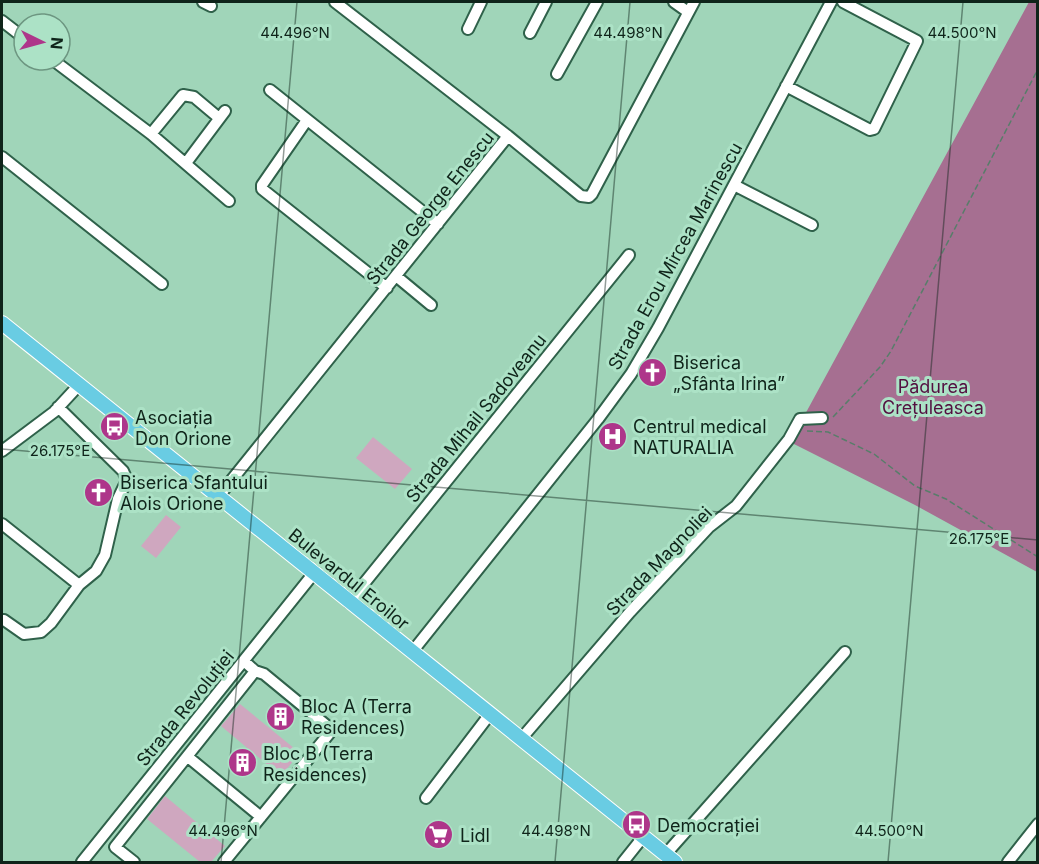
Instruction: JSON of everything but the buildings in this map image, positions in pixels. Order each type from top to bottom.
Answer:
[{"type":"main road","name":"Bulevardul Eroilor","points":[[2,323],[670,859]]},
{"type":"street","points":[[335,2],[508,136]]},
{"type":"street","points":[[468,28],[481,2]]},
{"type":"street","points":[[530,33],[546,2]]},
{"type":"street","points":[[557,74],[597,2]]},
{"type":"street","points":[[674,2],[688,12]]},
{"type":"street","name":"Strada George Enescu","points":[[218,496],[508,136],[581,196],[589,197],[694,2]]},
{"type":"street","name":"Strada Erou Mircea Marinescu","points":[[412,652],[617,394],[658,328],[831,2]]},
{"type":"street","points":[[786,86],[870,130],[874,129],[917,41],[843,2]]},
{"type":"street","points":[[69,72],[151,134],[230,201]]},
{"type":"street","points":[[270,90],[438,224]]},
{"type":"street","points":[[151,134],[183,95],[194,97],[222,115],[186,163]]},
{"type":"street","points":[[307,120],[262,185],[262,189],[387,288]]},
{"type":"street","points":[[2,158],[162,284]]},
{"type":"street","points":[[734,185],[812,225]]},
{"type":"street","name":"Strada Mihail Sadoveanu","points":[[349,602],[629,255]]},
{"type":"street","points":[[396,276],[431,305]]},
{"type":"street","points":[[2,451],[58,407],[79,385]]},
{"type":"street","points":[[4,620],[24,634],[41,632],[51,623],[79,585],[96,571],[105,555],[118,500],[127,477],[58,407]]},
{"type":"street","name":"Strada Magnoliei","points":[[521,739],[630,612],[710,527],[736,506],[789,439],[800,419],[824,421]]},
{"type":"street","points":[[2,524],[79,585]]},
{"type":"street","name":"Strada Revoluției","points":[[82,862],[314,573]]},
{"type":"street","points":[[670,859],[845,652]]},
{"type":"street","points":[[224,862],[332,730],[264,674],[255,671],[244,661]]},
{"type":"street","points":[[134,862],[115,847],[255,671]]},
{"type":"street","points":[[426,798],[490,714]]},
{"type":"street","points":[[188,757],[261,817]]},
{"type":"street","points":[[1008,862],[1038,824]]},
{"type":"street","points":[[623,862],[643,837]]},
{"type":"path","points":[[824,421],[880,368],[891,351],[1038,69]]},
{"type":"path","points":[[789,439],[810,430],[839,436],[874,454],[915,486],[946,499],[1038,557]]},
{"type":"shaded area","points":[[373,437],[412,469],[395,489],[356,458]]},
{"type":"shaded area","points":[[166,515],[181,527],[156,558],[141,546]]},
{"type":"shaded area","points":[[240,704],[300,753],[281,776],[221,726]]},
{"type":"shaded area","points":[[165,796],[225,846],[211,862],[200,862],[147,819]]},
{"type":"green space","name":"Pădurea Crețuleasca","points":[[1029,2],[1037,2],[1037,572],[915,505],[790,442]]},
{"type":"place","name":"Biserica „Sfânta Irina”","points":[[652,372]]},
{"type":"place","name":"Asociația Don Orione","points":[[114,427]]},
{"type":"place","name":"Centrul medical NATURALIA","points":[[612,436]]},
{"type":"place","name":"Biserica Sfantului Alois Orione","points":[[99,492]]},
{"type":"place","name":"Bloc A (Terra Residences)","points":[[280,716]]},
{"type":"place","name":"Bloc B (Terra Residences)","points":[[242,763]]},
{"type":"place","name":"Democrației","points":[[636,825]]},
{"type":"place","name":"Lidl","points":[[439,835]]}]
